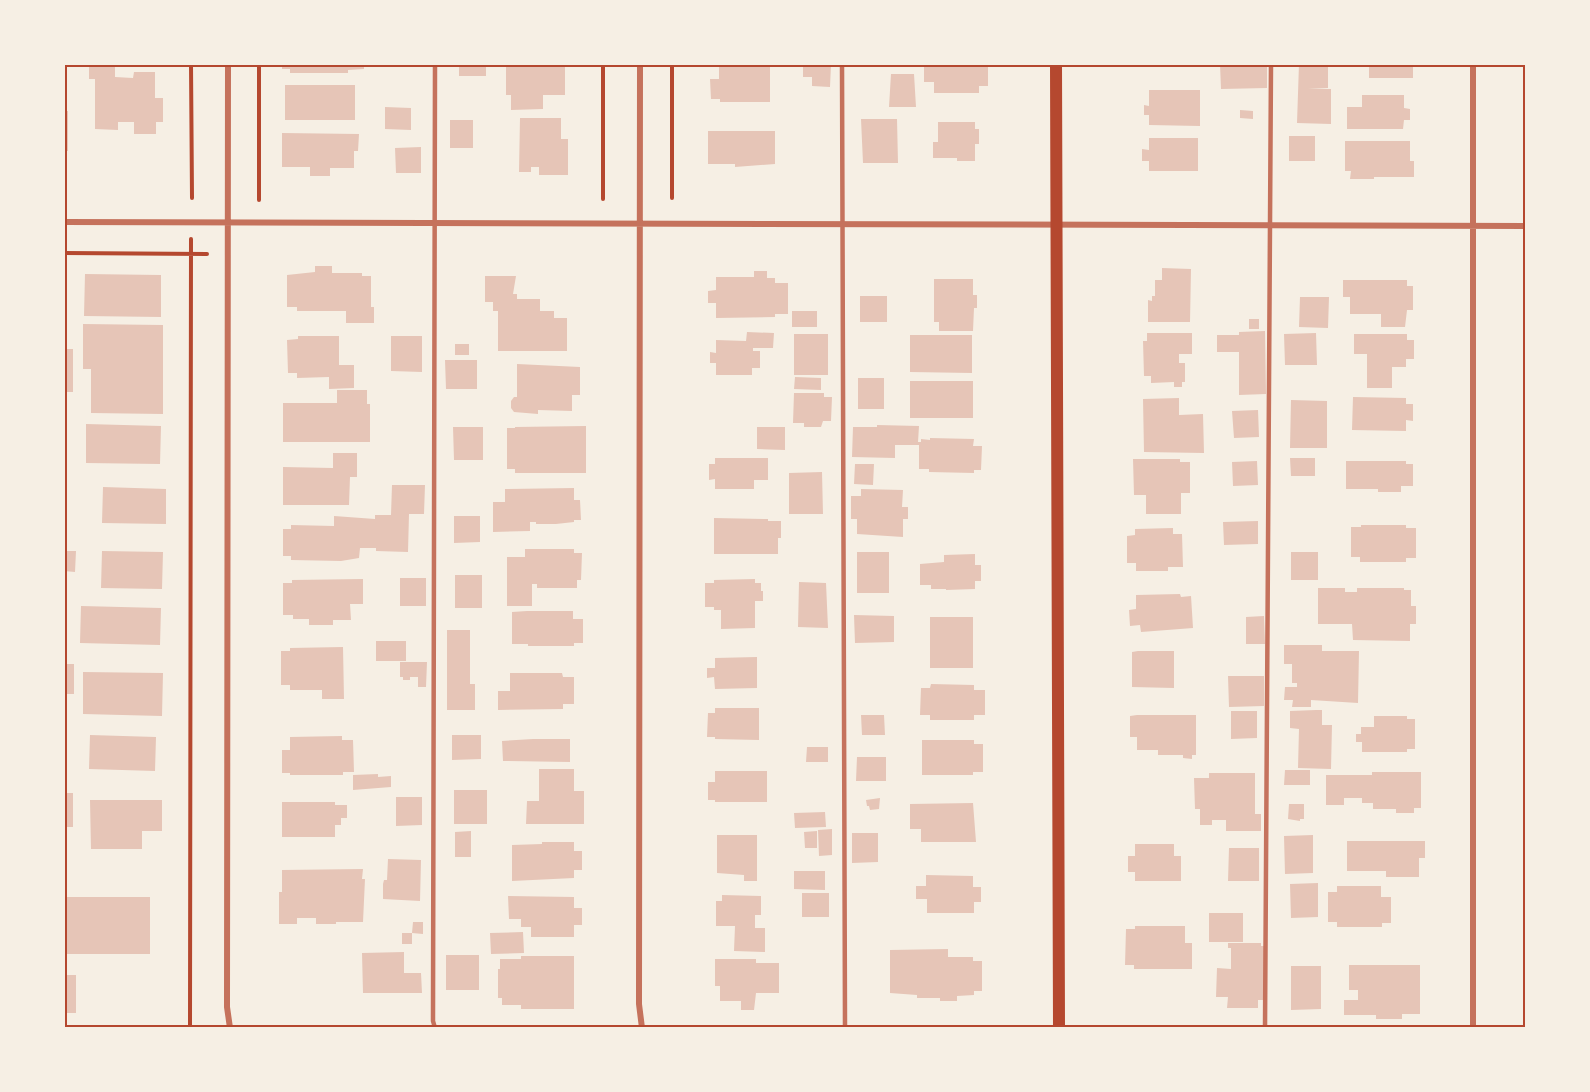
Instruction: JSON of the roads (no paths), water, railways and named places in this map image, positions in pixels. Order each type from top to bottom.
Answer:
[{"type":"main road","points":[[1056,64],[1059,1028]]},
{"type":"street","points":[[228,64],[226,1007],[230,1028]]},
{"type":"street","points":[[640,64],[639,1004],[642,1028]]},
{"type":"street","points":[[1473,64],[1473,1028]]},
{"type":"street","points":[[64,222],[1526,226]]},
{"type":"lane","points":[[435,64],[435,1028]]},
{"type":"lane","points":[[842,64],[845,1028]]},
{"type":"lane","points":[[1265,1028],[1271,64]]}]
